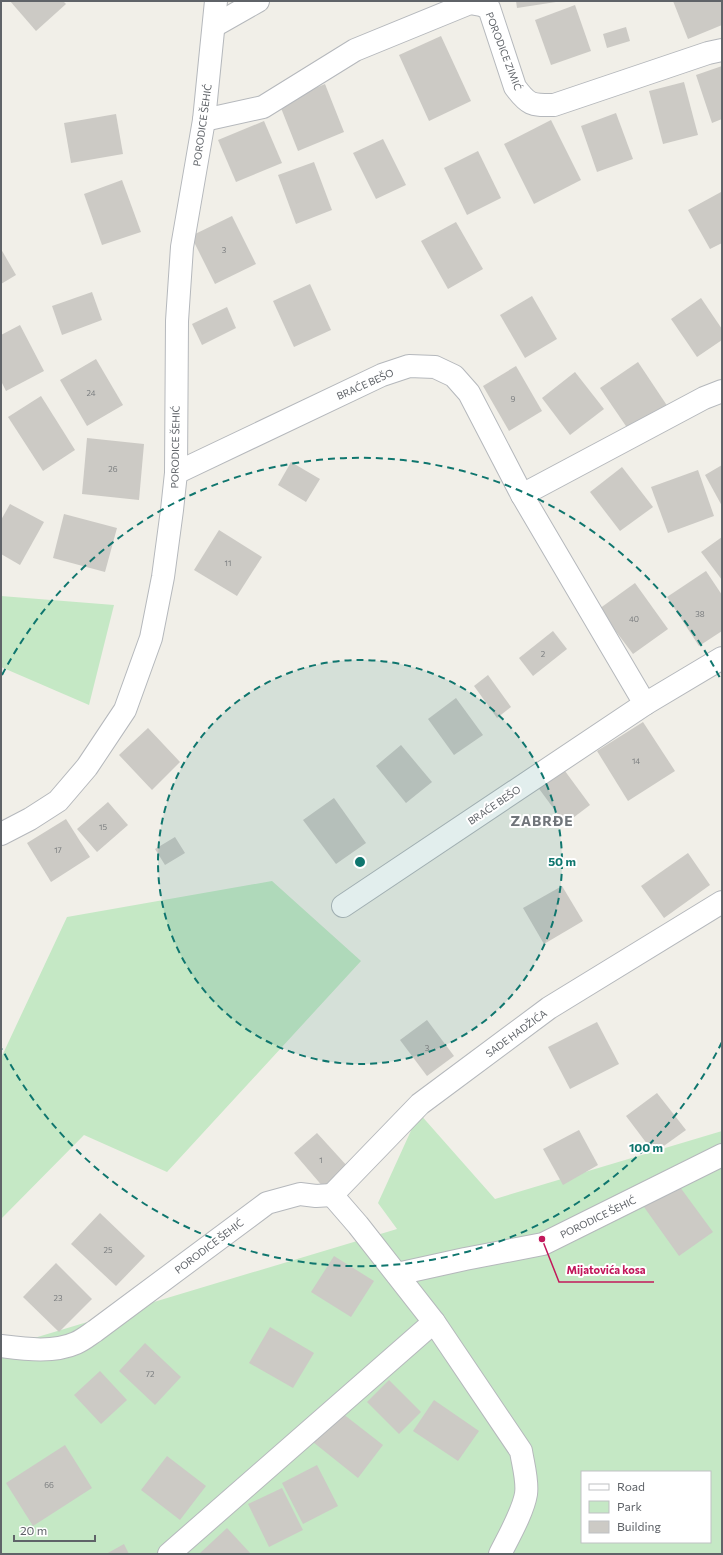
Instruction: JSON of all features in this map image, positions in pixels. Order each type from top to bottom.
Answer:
[{"type":"street","name":"PORODICE ŠEHIĆ","points":[[1,834],[30,819],[58,801],[87,767],[125,710],[151,638],[163,577],[176,473],[177,321],[182,247],[204,120],[216,1]]},
{"type":"street","points":[[214,26],[258,1]]},
{"type":"street","name":"PORODICE ZIMIĆ","points":[[204,120],[263,107],[355,50],[470,3],[489,8],[516,87],[523,97],[532,105],[554,105],[708,53],[722,50]]},
{"type":"street","name":"BRAĆE BEŠO","points":[[176,473],[382,375],[409,366],[435,367],[454,376],[470,393],[522,495],[645,704]]},
{"type":"street","points":[[522,495],[704,398],[722,391]]},
{"type":"street","name":"BRAĆE BEŠO","points":[[343,906],[645,704],[722,658]]},
{"type":"street","name":"SADE HADŽIĆA","points":[[332,1195],[420,1104],[550,1008],[722,902]]},
{"type":"street","name":"PORODICE ŠEHIĆ","points":[[397,1274],[543,1244],[722,1155]]},
{"type":"street","name":"PORODICE ŠEHIĆ","points":[[1,1346],[53,1349],[76,1343],[95,1332],[267,1203],[300,1194],[316,1196],[332,1195]]},
{"type":"street","points":[[332,1195],[358,1225],[434,1322],[521,1451],[525,1474],[526,1494],[500,1554]]},
{"type":"street","points":[[169,1554],[434,1322]]},
{"type":"green space","points":[[1,596],[114,605],[89,705],[1,667]]},
{"type":"green space","points":[[272,881],[361,961],[167,1172],[84,1135],[1,1219],[1,1058],[67,917]]},
{"type":"green space","points":[[419,1113],[495,1199],[722,1131],[722,1554],[1,1554],[1,1348],[397,1229],[378,1203]]},
{"type":"building","points":[[10,1],[63,1],[66,4],[36,31]]},
{"type":"building","points":[[516,1],[556,1],[556,2],[517,8]]},
{"type":"building","points":[[673,1],[722,1],[722,25],[688,39]]},
{"type":"building","points":[[575,5],[591,51],[551,65],[535,20]]},
{"type":"building","points":[[626,27],[630,41],[607,48],[603,34]]},
{"type":"building","points":[[441,36],[471,101],[429,121],[399,55]]},
{"type":"building","points":[[722,66],[722,119],[712,123],[696,75]]},
{"type":"building","points":[[684,82],[698,135],[663,144],[649,91]]},
{"type":"building","points":[[325,84],[344,132],[298,151],[279,103]]},
{"type":"building","points":[[616,113],[633,159],[597,172],[581,126]]},
{"type":"building","points":[[116,114],[123,154],[71,163],[64,123]]},
{"type":"building","points":[[551,120],[581,180],[534,204],[504,144]]},
{"type":"building","points":[[264,121],[282,163],[236,182],[218,140]]},
{"type":"building","points":[[383,139],[406,185],[376,199],[353,153]]},
{"type":"building","points":[[478,151],[501,198],[467,215],[444,168]]},
{"type":"building","points":[[314,162],[332,210],[296,224],[278,175]]},
{"type":"building","points":[[122,180],[141,232],[102,245],[84,194]]},
{"type":"building","points":[[721,192],[722,243],[710,249],[688,210]]},
{"type":"building","points":[[232,216],[256,264],[215,284],[191,236]]},
{"type":"building","points":[[456,222],[483,269],[448,289],[421,241]]},
{"type":"building","points":[[1,249],[16,275],[1,284]]},
{"type":"building","points":[[310,284],[331,330],[294,347],[273,301]]},
{"type":"building","points":[[92,292],[102,320],[62,335],[52,306]]},
{"type":"building","points":[[532,296],[557,339],[525,358],[500,315]]},
{"type":"building","points":[[701,298],[722,329],[722,340],[697,357],[671,319]]},
{"type":"building","points":[[227,307],[236,328],[202,345],[192,324]]},
{"type":"building","points":[[20,325],[44,371],[6,391],[1,381],[1,335]]},
{"type":"building","points":[[96,359],[123,405],[87,426],[60,380]]},
{"type":"building","points":[[638,362],[668,407],[630,432],[600,388]]},
{"type":"building","points":[[516,366],[542,411],[509,431],[483,386]]},
{"type":"building","points":[[575,372],[604,409],[570,435],[542,398]]},
{"type":"building","points":[[41,396],[75,450],[43,471],[8,417]]},
{"type":"building","points":[[87,438],[144,444],[139,500],[82,494]]},
{"type":"building","points":[[291,462],[320,479],[306,502],[278,485]]},
{"type":"building","points":[[722,465],[722,506],[705,475]]},
{"type":"building","points":[[622,467],[653,507],[620,531],[590,492]]},
{"type":"building","points":[[698,470],[714,516],[668,533],[651,487]]},
{"type":"building","points":[[10,504],[44,522],[20,565],[1,554],[1,520]]},
{"type":"building","points":[[64,514],[117,528],[105,572],[53,558]]},
{"type":"building","points":[[219,530],[262,557],[237,596],[194,570]]},
{"type":"building","points":[[722,537],[722,580],[701,552]]},
{"type":"building","points":[[706,571],[722,595],[722,631],[699,646],[667,597]]},
{"type":"building","points":[[635,583],[668,629],[633,654],[599,609]]},
{"type":"building","points":[[553,631],[567,649],[533,676],[519,658]]},
{"type":"building","points":[[488,675],[511,707],[497,718],[474,686]]},
{"type":"building","points":[[456,698],[483,735],[454,755],[428,719]]},
{"type":"building","points":[[643,722],[675,771],[628,801],[597,751]]},
{"type":"building","points":[[148,728],[180,762],[152,790],[119,755]]},
{"type":"building","points":[[401,745],[432,782],[406,803],[376,766]]},
{"type":"building","points":[[562,767],[590,805],[565,824],[537,786]]},
{"type":"building","points":[[334,798],[366,843],[336,864],[303,820]]},
{"type":"building","points":[[108,802],[128,825],[97,852],[77,829]]},
{"type":"building","points":[[66,819],[90,857],[51,882],[27,843]]},
{"type":"building","points":[[175,837],[185,853],[165,865],[155,849]]},
{"type":"building","points":[[688,853],[710,885],[664,918],[641,886]]},
{"type":"building","points":[[562,886],[583,921],[544,944],[523,908]]},
{"type":"building","points":[[427,1020],[454,1056],[427,1076],[400,1040]]},
{"type":"building","points":[[597,1022],[619,1064],[570,1089],[548,1047]]},
{"type":"building","points":[[657,1093],[686,1130],[654,1153],[626,1116]]},
{"type":"building","points":[[579,1130],[598,1165],[563,1185],[543,1149]]},
{"type":"building","points":[[317,1133],[348,1167],[324,1188],[294,1153]]},
{"type":"building","points":[[677,1183],[713,1232],[679,1256],[644,1207]]},
{"type":"building","points":[[100,1213],[145,1256],[116,1286],[71,1244]]},
{"type":"building","points":[[334,1256],[374,1281],[351,1317],[311,1292]]},
{"type":"building","points":[[56,1263],[92,1299],[59,1332],[23,1297]]},
{"type":"building","points":[[270,1327],[314,1353],[293,1388],[249,1363]]},
{"type":"building","points":[[145,1343],[181,1377],[155,1405],[119,1371]]},
{"type":"building","points":[[100,1371],[127,1400],[101,1424],[74,1395]]},
{"type":"building","points":[[389,1380],[421,1412],[399,1434],[367,1402]]},
{"type":"building","points":[[434,1400],[479,1431],[458,1461],[413,1431]]},
{"type":"building","points":[[338,1410],[383,1445],[358,1478],[313,1442]]},
{"type":"building","points":[[65,1445],[92,1488],[33,1526],[6,1483]]},
{"type":"building","points":[[167,1456],[206,1486],[180,1520],[141,1490]]},
{"type":"building","points":[[317,1465],[338,1506],[303,1524],[282,1483]]},
{"type":"building","points":[[282,1488],[303,1530],[269,1547],[248,1504]]},
{"type":"building","points":[[227,1528],[251,1554],[199,1554]]},
{"type":"building","points":[[124,1544],[129,1554],[106,1554]]},
{"type":"place","name":"Mijatovića kosa","points":[[542,1239]]},
{"type":"district","name":"ZABRĐE","points":[[542,820]]}]
